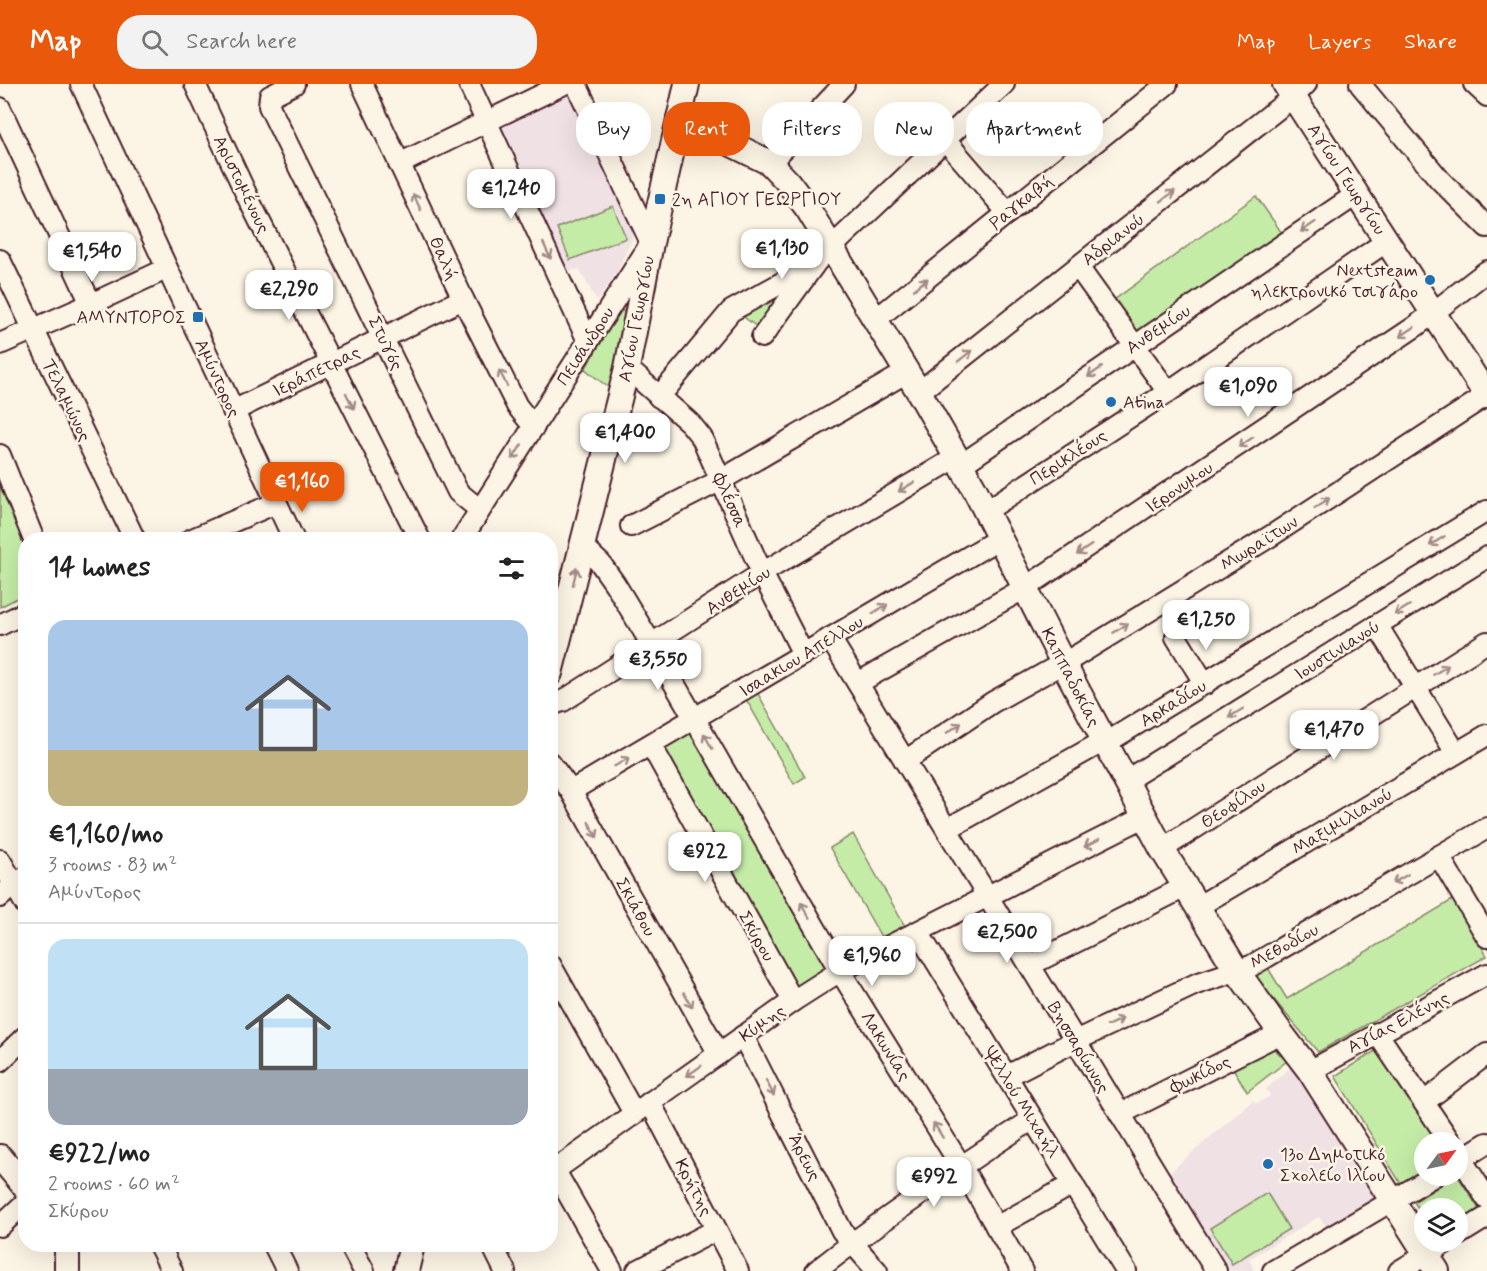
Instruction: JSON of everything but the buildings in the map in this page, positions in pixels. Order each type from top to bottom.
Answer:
[{"type":"street","name":"Αμύντορος","points":[[81,84],[290,532]]},
{"type":"street","name":"Αριστομένους","points":[[195,84],[249,200],[416,532]]},
{"type":"street","name":"Στυγός","points":[[294,84],[270,96],[269,106],[458,492],[480,510]]},
{"type":"street","name":"Θαλή","points":[[362,84],[463,299],[517,406],[534,427]]},
{"type":"street","points":[[468,84],[588,341]]},
{"type":"street","points":[[399,164],[564,84]]},
{"type":"street","points":[[576,84],[651,243]]},
{"type":"street","name":"Αγίου Γεωργίου","points":[[683,102],[687,84]]},
{"type":"street","points":[[770,163],[844,84]]},
{"type":"street","points":[[954,133],[1004,84]]},
{"type":"street","name":"Ραγκαβή","points":[[875,320],[1167,84]]},
{"type":"street","points":[[1360,84],[1440,180],[1487,227]]},
{"type":"street","points":[[1474,84],[1487,96]]},
{"type":"street","name":"Αγίου Γεωργίου","points":[[1295,88],[1357,194],[1487,396]]},
{"type":"street","name":"Αδριανού","points":[[631,526],[913,382],[1078,267],[1295,88]]},
{"type":"street","points":[[0,108],[91,304]]},
{"type":"street","points":[[954,150],[1008,213]]},
{"type":"street","name":"Καππαδοκίας","points":[[750,153],[770,163],[798,195],[913,382],[986,511],[1144,817],[1237,971],[1310,1071],[1394,1201],[1437,1256]]},
{"type":"street","name":"Αγίου Γεωργίου","points":[[558,640],[627,368],[670,156]]},
{"type":"street","points":[[762,338],[813,266],[830,247],[930,156]]},
{"type":"street","name":"Ανθεμίου","points":[[558,703],[652,645],[762,573],[959,461],[1357,194]]},
{"type":"street","name":"Περικλέους","points":[[986,511],[1168,392],[1387,241]]},
{"type":"street","name":"Πεισάνδρου","points":[[466,532],[651,243]]},
{"type":"street","name":"Τελαμώνος","points":[[0,260],[131,532]]},
{"type":"street","points":[[659,397],[730,311],[813,266]]},
{"type":"street","points":[[1078,267],[1168,392]]},
{"type":"street","points":[[0,344],[166,269]]},
{"type":"street","name":"Ιερονυμου","points":[[858,683],[1025,588],[1434,313],[1487,271]]},
{"type":"street","name":"Ιεράπετρας","points":[[233,411],[463,299]]},
{"type":"street","name":"Φλέσσα","points":[[627,368],[697,431],[762,573],[803,654]]},
{"type":"street","name":"Μωραϊτων","points":[[905,760],[993,702],[1063,663],[1274,534],[1487,396]]},
{"type":"street","points":[[0,455],[31,532]]},
{"type":"street","points":[[208,532],[276,502]]},
{"type":"street","name":"Αρκαδίου","points":[[946,829],[1104,741],[1114,738],[1487,510]]},
{"type":"street","name":"Ισαακιου Απελλου","points":[[571,790],[1000,538]]},
{"type":"street","name":"Λακωνίας","points":[[582,546],[606,570],[652,645],[840,971],[961,1166],[1022,1271]]},
{"type":"street","name":"Ιουστινιανού","points":[[1125,781],[1487,557]]},
{"type":"street","points":[[0,625],[18,620]]},
{"type":"street","points":[[1377,625],[1456,753]]},
{"type":"street","points":[[1176,637],[1205,684]]},
{"type":"street","name":"Βησσαρίωνος","points":[[830,638],[1216,1271]]},
{"type":"street","name":"Θεοφίλου","points":[[1162,849],[1487,642]]},
{"type":"street","name":"Μαξιμιλιανού","points":[[1030,965],[1191,897],[1487,735]]},
{"type":"street","name":"Σκύρου","points":[[651,745],[793,1001]]},
{"type":"street","name":"Σκιάθου","points":[[558,773],[571,790],[719,1054]]},
{"type":"street","name":"Κύμης","points":[[558,1163],[642,1108],[793,1001],[840,971],[1144,817]]},
{"type":"street","name":"Μεθοδίου","points":[[1007,1076],[1196,984],[1251,966],[1487,828]]},
{"type":"street","points":[[1439,856],[1487,937]]},
{"type":"street","points":[[0,860],[13,886]]},
{"type":"street","name":"Ψελλού Μιχαήλ","points":[[918,932],[1126,1271]]},
{"type":"street","name":"Αγίας Ελένης","points":[[1310,1071],[1487,974]]},
{"type":"street","name":"Κρήτης","points":[[558,977],[642,1108],[716,1230],[738,1271]]},
{"type":"street","points":[[1377,1033],[1443,1132]]},
{"type":"street","name":"Φωκίδος","points":[[1120,1114],[1281,1034]]},
{"type":"street","name":"Άρεως","points":[[743,1036],[842,1231],[877,1271]]},
{"type":"street","points":[[0,1061],[18,1044]]},
{"type":"street","points":[[1424,1102],[1487,1054]]},
{"type":"street","points":[[816,1271],[961,1166],[1033,1119]]},
{"type":"street","points":[[1468,1150],[1487,1143]]},
{"type":"street","points":[[0,1157],[18,1178]]},
{"type":"street","points":[[1468,1170],[1487,1199]]},
{"type":"street","points":[[558,1175],[612,1271]]},
{"type":"street","points":[[996,1227],[1073,1184]]},
{"type":"street","points":[[1274,1271],[1418,1186]]},
{"type":"street","points":[[0,1226],[18,1209]]},
{"type":"street","points":[[1468,1229],[1487,1217]]},
{"type":"street","points":[[637,1271],[716,1230]]},
{"type":"street","points":[[67,1252],[68,1271]]},
{"type":"street","points":[[162,1252],[172,1271]]},
{"type":"street","points":[[278,1252],[287,1271]]},
{"type":"street","points":[[354,1252],[364,1271]]},
{"type":"street","points":[[406,1271],[410,1252]]},
{"type":"street","points":[[496,1252],[506,1271]]},
{"type":"street","points":[[1400,1271],[1437,1256]]},
{"type":"shaded area","points":[[568,94],[576,111],[576,156],[597,156],[634,235],[617,272],[597,301],[579,269],[567,272],[497,126]]},
{"type":"shaded area","name":"13ο Δημοτικό Σχολείο Ιλίου","points":[[1291,1067],[1312,1093],[1309,1096],[1318,1109],[1321,1107],[1342,1139],[1338,1142],[1347,1156],[1350,1154],[1378,1197],[1327,1228],[1319,1217],[1249,1259],[1254,1270],[1252,1271],[1230,1271],[1170,1172],[1253,1100],[1256,1104],[1270,1096],[1266,1089]]},
{"type":"green space","points":[[1256,196],[1282,233],[1134,337],[1110,303]]},
{"type":"green space","points":[[613,206],[626,238],[570,260],[557,228]]},
{"type":"green space","points":[[789,283],[761,330],[741,315]]},
{"type":"green space","points":[[621,310],[627,313],[609,388],[585,369]]},
{"type":"green space","points":[[0,485],[21,532],[18,532],[18,598],[0,607]]},
{"type":"green space","points":[[757,692],[805,777],[794,784],[746,699]]},
{"type":"green space","points":[[696,728],[828,964],[825,973],[794,992],[657,750]]},
{"type":"green space","points":[[853,834],[906,928],[883,940],[830,848]]},
{"type":"green space","points":[[1454,899],[1487,956],[1318,1052],[1254,976],[1259,969],[1265,966],[1268,968],[1287,999]]},
{"type":"green space","points":[[1272,1047],[1287,1061],[1247,1092],[1233,1068]]},
{"type":"green space","points":[[1380,1048],[1431,1132],[1414,1132],[1414,1176],[1401,1184],[1335,1076]]},
{"type":"green space","points":[[1439,1186],[1464,1186],[1479,1209],[1468,1216],[1468,1198],[1420,1198]]},
{"type":"green space","points":[[1267,1193],[1289,1229],[1232,1264],[1210,1228]]},
{"type":"place","name":"2η ΑΓΙΟΥ ΓΕΩΡΓΙΟΥ","points":[[660,199]]},
{"type":"place","name":"Nextsteam ηλεκτρονικό τσιγάρο","points":[[1430,280]]},
{"type":"place","name":"ΑΜΥΝΤΟΡΟΣ","points":[[198,317]]},
{"type":"place","name":"Atina","points":[[1111,402]]},
{"type":"place","name":"13ο Δημοτικό Σχολείο Ιλίου","points":[[1268,1164]]}]
